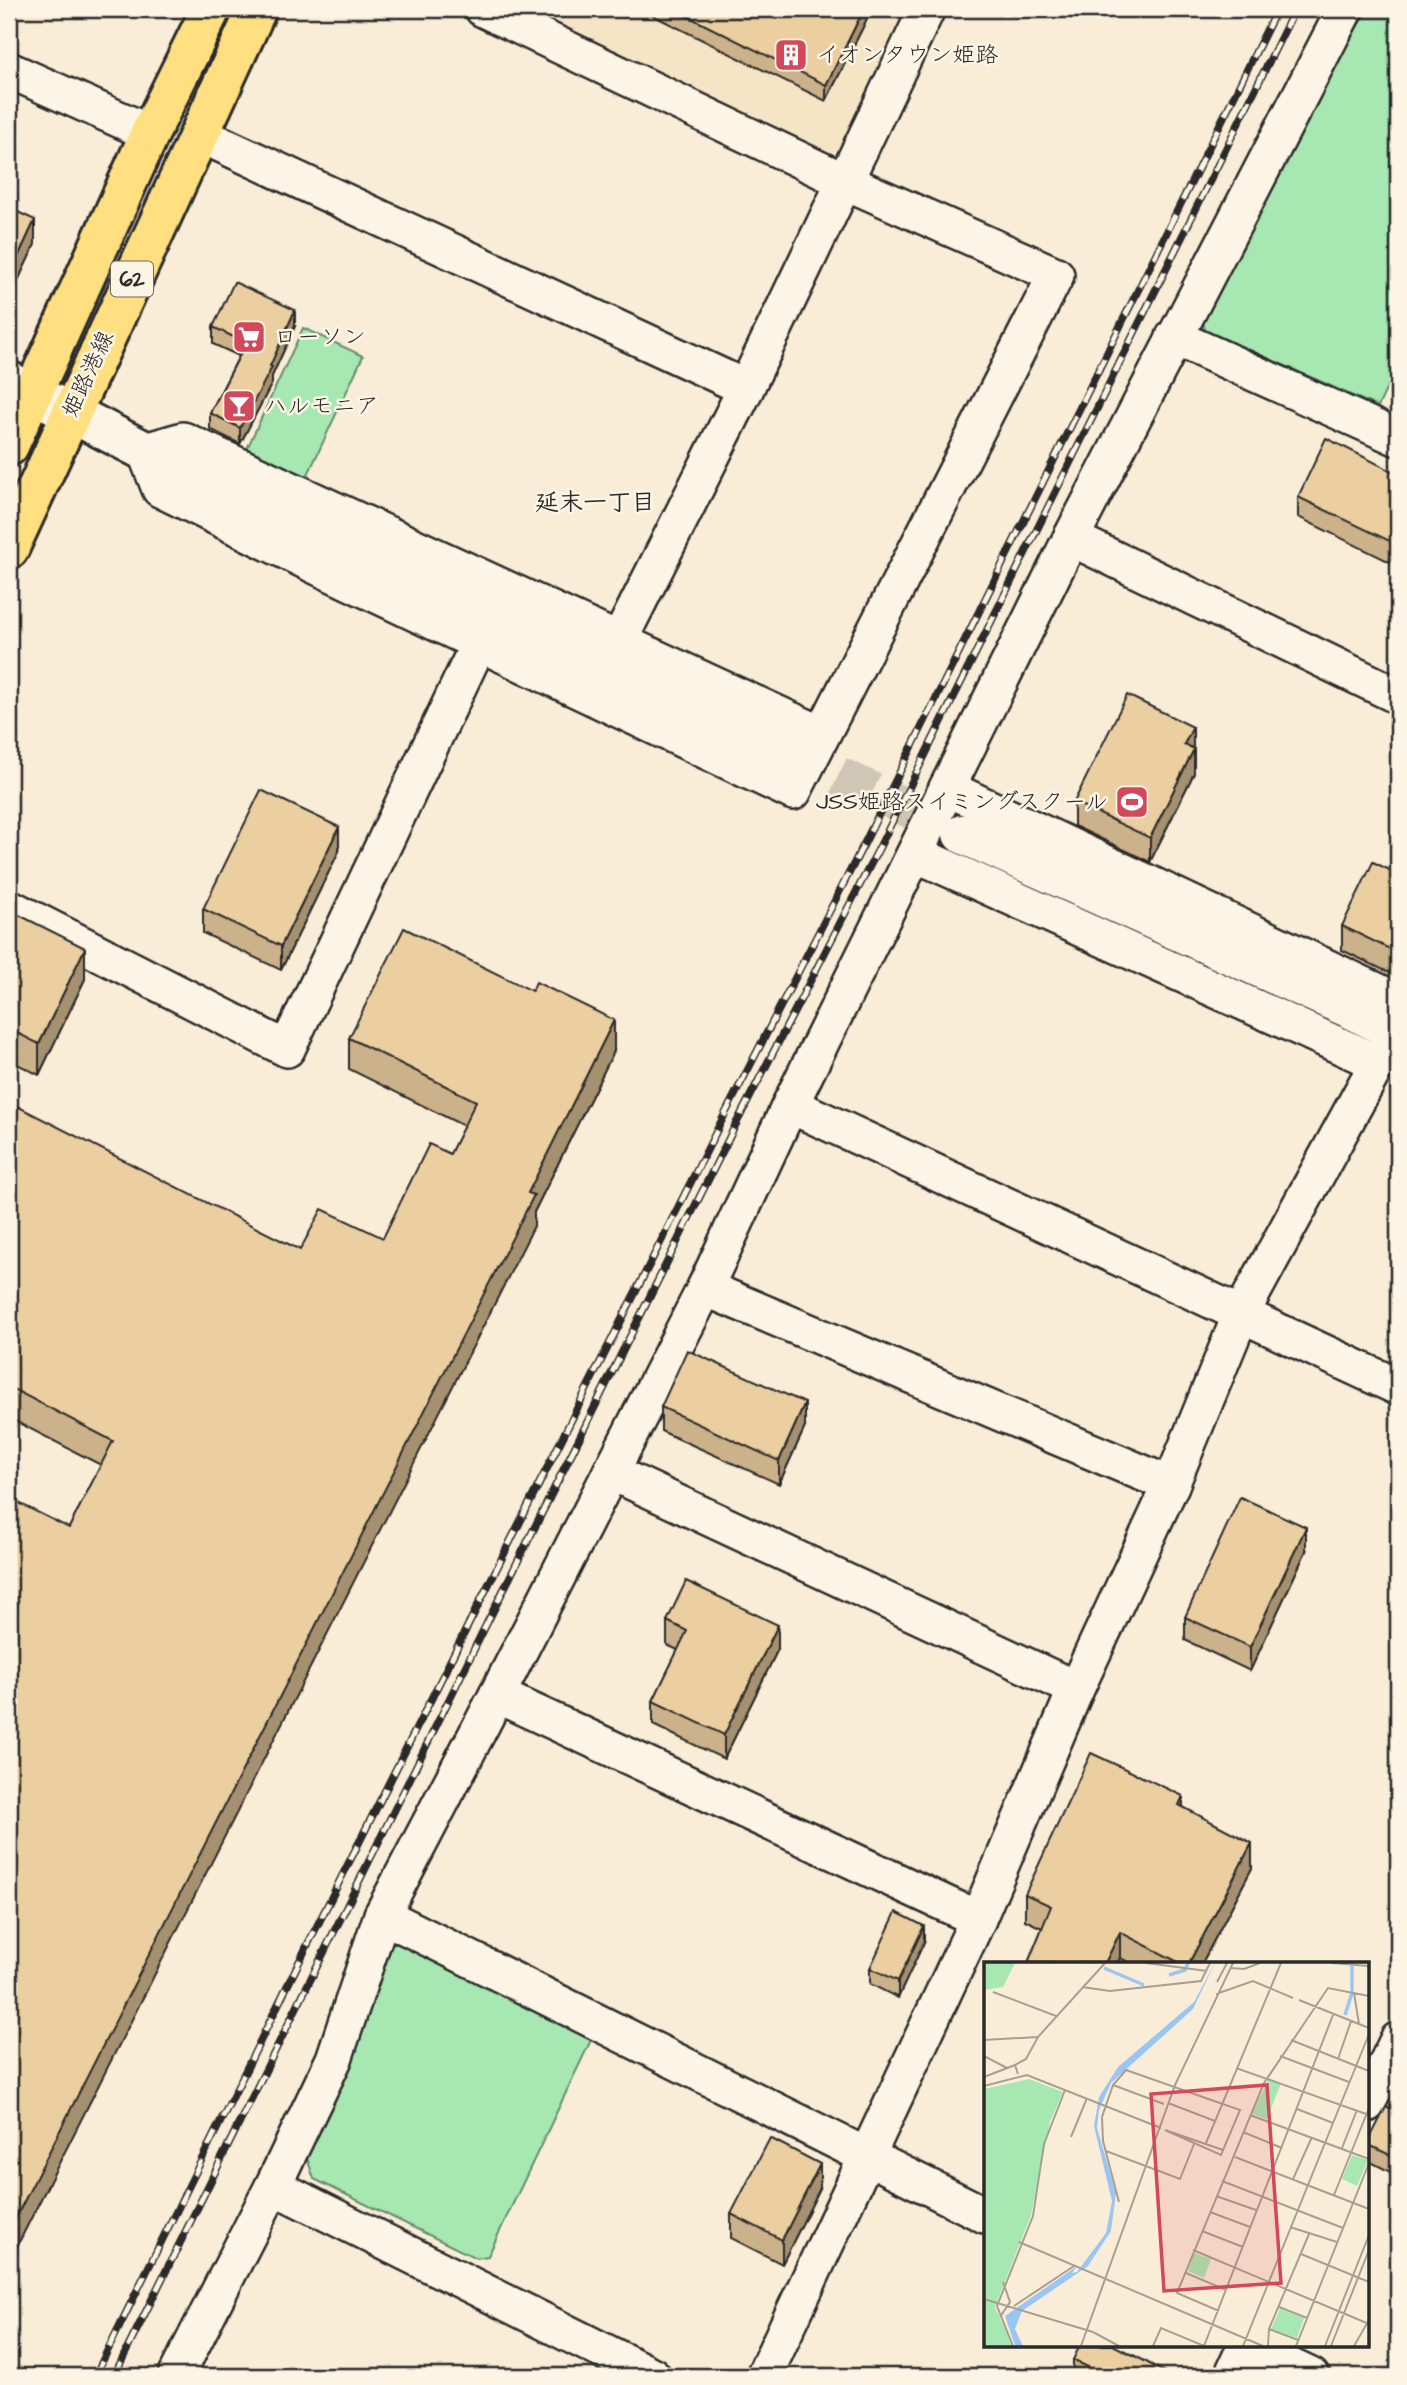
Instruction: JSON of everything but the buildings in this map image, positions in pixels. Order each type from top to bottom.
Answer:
[{"type":"main road","name":"姫路港線","points":[[9,446],[21,387],[211,9]]},
{"type":"main road","name":"姫路港線","points":[[9,549],[257,9]]},
{"type":"street","points":[[145,451],[160,489],[318,567],[793,792],[1056,275],[844,181],[483,9]]},
{"type":"street","points":[[619,641],[746,388],[927,9]]},
{"type":"street","points":[[176,2376],[334,2059],[382,1915],[705,1288],[790,1105],[1071,538],[1345,9]]},
{"type":"street","points":[[9,70],[150,133]]},
{"type":"street","points":[[199,134],[746,388]]},
{"type":"street","points":[[1174,337],[1398,438]]},
{"type":"street","points":[[21,387],[145,451],[787,751]]},
{"type":"street","points":[[145,451],[183,440],[821,734]]},
{"type":"street","points":[[1071,538],[1398,696]]},
{"type":"street","points":[[9,907],[287,1049],[479,643]]},
{"type":"street","points":[[947,788],[1394,1031]]},
{"type":"street","points":[[962,834],[1394,1031]]},
{"type":"street","points":[[916,854],[1394,1031]]},
{"type":"street","points":[[764,2376],[978,1919],[1076,1689],[1171,1485],[1241,1314],[1394,1031]]},
{"type":"street","points":[[790,1105],[1398,1387]]},
{"type":"street","points":[[705,1288],[1171,1485]]},
{"type":"street","points":[[611,1472],[1076,1689]]},
{"type":"street","points":[[497,1695],[978,1919]]},
{"type":"street","points":[[382,1915],[984,2214]]},
{"type":"street","points":[[1368,2102],[1398,2040]]},
{"type":"street","points":[[273,2186],[653,2376]]},
{"type":"street","points":[[1232,2376],[1246,2346]]},
{"type":"street","points":[[1248,2346],[1311,2376]]},
{"type":"shaded area","name":"イオンタウン姫路","points":[[522,9],[910,9],[840,149],[828,154]]},
{"type":"green space","points":[[1369,9],[1398,9],[1398,364],[1378,407],[1205,330],[1200,310],[1330,67]]},
{"type":"green space","points":[[303,328],[363,356],[305,481],[245,453]]},
{"type":"green space","points":[[396,1942],[591,2040],[488,2256],[476,2258],[314,2179],[306,2155],[383,1948]]},
{"type":"tunnel","points":[[787,751],[962,834]]},
{"type":"railway","points":[[95,2376],[307,1946],[723,1118],[865,842],[1277,9]]},
{"type":"railway","points":[[114,2376],[487,1623],[736,1124],[878,850],[1295,9]]},
{"type":"place","name":"イオンタウン姫路","points":[[791,55]]},
{"type":"place","name":"ローソン","points":[[249,337]]},
{"type":"place","name":"ハルモニア","points":[[239,406]]},
{"type":"place","name":"JSS姫路スイミングスクール","points":[[1132,802]]},
{"type":"district","name":"延末一丁目","points":[[595,503]]}]
